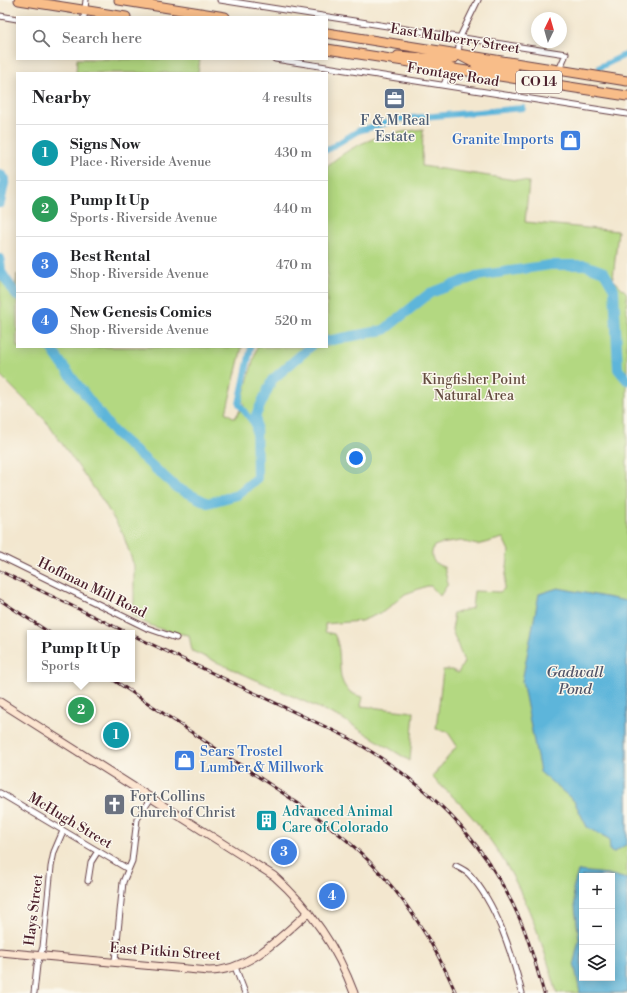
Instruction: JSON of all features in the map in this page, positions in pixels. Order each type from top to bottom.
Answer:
[{"type":"highway","points":[[19,0],[84,14],[112,16]]},
{"type":"highway","points":[[119,0],[219,16]]},
{"type":"highway","name":"East Mulberry Street","points":[[328,33],[627,81]]},
{"type":"highway","name":"CO 14","points":[[328,49],[627,95]]},
{"type":"highway","points":[[369,56],[409,56],[449,60],[456,57],[458,54],[480,66],[576,83],[627,95]]},
{"type":"main road","points":[[0,702],[269,873],[293,893],[309,912],[337,953],[354,993]]},
{"type":"main road","name":"East Pitkin Street","points":[[0,952],[209,971],[228,970],[257,956],[309,912]]},
{"type":"street","points":[[84,14],[86,0]]},
{"type":"street","points":[[220,0],[324,16]]},
{"type":"street","points":[[458,54],[460,37],[478,0]]},
{"type":"street","points":[[0,16],[16,19]]},
{"type":"street","points":[[328,17],[566,54],[560,70]]},
{"type":"street","name":"Frontage Road","points":[[282,60],[627,114]]},
{"type":"street","points":[[444,85],[450,69]]},
{"type":"street","name":"Hoffman Mill Road","points":[[0,556],[147,628],[176,638]]},
{"type":"street","name":"McHugh Street","points":[[0,793],[128,869]]},
{"type":"street","points":[[115,962],[123,882],[132,862],[136,824],[151,798]]},
{"type":"street","name":"Hays Street","points":[[34,993],[37,965],[41,955],[51,867],[54,852],[63,831]]},
{"type":"street","points":[[88,881],[91,862],[98,851]]},
{"type":"street","points":[[456,866],[468,873],[482,891],[495,915],[515,966],[522,993]]},
{"type":"street","points":[[235,967],[244,993]]},
{"type":"green space","points":[[77,60],[200,60],[198,72],[76,72]]},
{"type":"green space","name":"Kingfisher Point Natural Area","points":[[423,129],[422,166],[529,182],[525,222],[618,231],[613,279],[626,292],[627,295],[627,993],[557,993],[541,942],[522,895],[511,873],[498,851],[482,830],[461,805],[432,777],[457,746],[447,731],[436,729],[443,670],[452,670],[458,673],[464,662],[452,630],[454,619],[452,614],[472,608],[474,591],[500,592],[504,589],[509,551],[503,538],[477,545],[461,541],[434,546],[432,554],[433,560],[440,566],[444,567],[448,584],[440,596],[431,586],[427,586],[405,594],[383,612],[361,621],[325,624],[325,632],[334,634],[338,643],[342,680],[352,693],[363,697],[361,706],[414,712],[410,761],[341,718],[192,651],[189,635],[158,628],[131,615],[134,602],[134,566],[123,534],[103,501],[45,420],[0,375],[0,259],[1,272],[15,292],[16,283],[16,348],[242,348],[226,413],[235,418],[244,404],[242,400],[257,348],[328,348],[328,165],[351,149],[372,139]]},
{"type":"water","name":"Gadwall Pond","points":[[558,588],[627,601],[627,844],[613,853],[610,851],[609,839],[587,827],[574,801],[540,772],[522,681],[539,594]]},
{"type":"water","points":[[578,871],[598,873],[579,873],[579,940],[573,889]]},
{"type":"water","points":[[615,876],[627,879],[627,993],[580,993],[574,962],[579,940],[579,981],[615,981]]},
{"type":"waterway","points":[[600,67],[627,54]]},
{"type":"waterway","points":[[328,149],[358,131],[400,119],[523,108]]},
{"type":"waterway","points":[[0,174],[5,179],[0,203]]},
{"type":"waterway","points":[[0,259],[1,272],[16,294]]},
{"type":"waterway","points":[[328,341],[384,330],[430,293],[477,276],[550,265],[585,265],[604,272],[614,289],[618,369],[627,380]]},
{"type":"waterway","points":[[51,348],[113,431],[177,488],[208,503],[237,495],[257,478],[256,415],[272,380],[309,348]]},
{"type":"waterway","points":[[251,348],[239,404],[256,427]]},
{"type":"railway","points":[[0,571],[122,630]]},
{"type":"railway","points":[[0,600],[45,630]]},
{"type":"railway","points":[[135,636],[347,737],[376,754],[427,793],[450,815],[471,839],[490,865],[507,893],[525,932],[544,993]]},
{"type":"railway","points":[[116,682],[293,800],[341,835],[356,848],[370,862],[408,907],[429,940],[456,993]]},
{"type":"place","name":"F & M Real Estate","points":[[395,99]]},
{"type":"place","name":"Granite Imports","points":[[570,140]]},
{"type":"place","name":"Pump It Up","points":[[81,710]]},
{"type":"place","name":"Signs Now","points":[[116,735]]},
{"type":"place","name":"Sears Trostel Lumber & Millwork","points":[[184,760]]},
{"type":"place","name":"Fort Collins Church of Christ","points":[[114,805]]},
{"type":"place","name":"Advanced Animal Care of Colorado","points":[[266,820]]},
{"type":"place","name":"Best Rental","points":[[284,852]]},
{"type":"place","name":"New Genesis Comics","points":[[332,896]]}]
